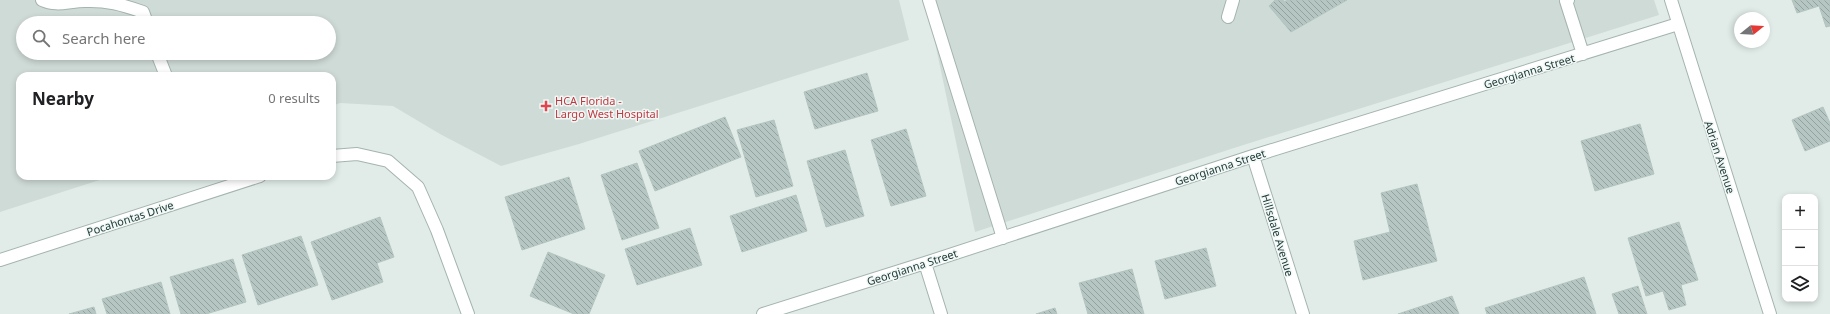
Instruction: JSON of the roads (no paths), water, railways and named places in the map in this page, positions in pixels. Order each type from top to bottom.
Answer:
[{"type":"street","points":[[42,0],[51,4],[85,1],[116,3],[143,12],[144,16]]},
{"type":"street","points":[[929,0],[1002,238]]},
{"type":"street","points":[[1228,17],[1233,0]]},
{"type":"street","points":[[1568,0],[1566,1],[1583,54]]},
{"type":"street","name":"Adrian Avenue","points":[[1670,0],[1770,314]]},
{"type":"street","name":"Georgianna Street","points":[[763,314],[1253,156],[1678,24]]},
{"type":"street","points":[[160,60],[164,72]]},
{"type":"street","points":[[336,156],[357,154],[388,161],[418,187],[437,230],[468,314]]},
{"type":"street","name":"Hillsdale Avenue","points":[[1253,156],[1303,314]]},
{"type":"street","name":"Pocahontas Drive","points":[[0,260],[248,180]]},
{"type":"street","points":[[925,263],[941,314]]},
{"type":"place","name":"HCA Florida - Largo West Hospital","points":[[546,106]]}]
